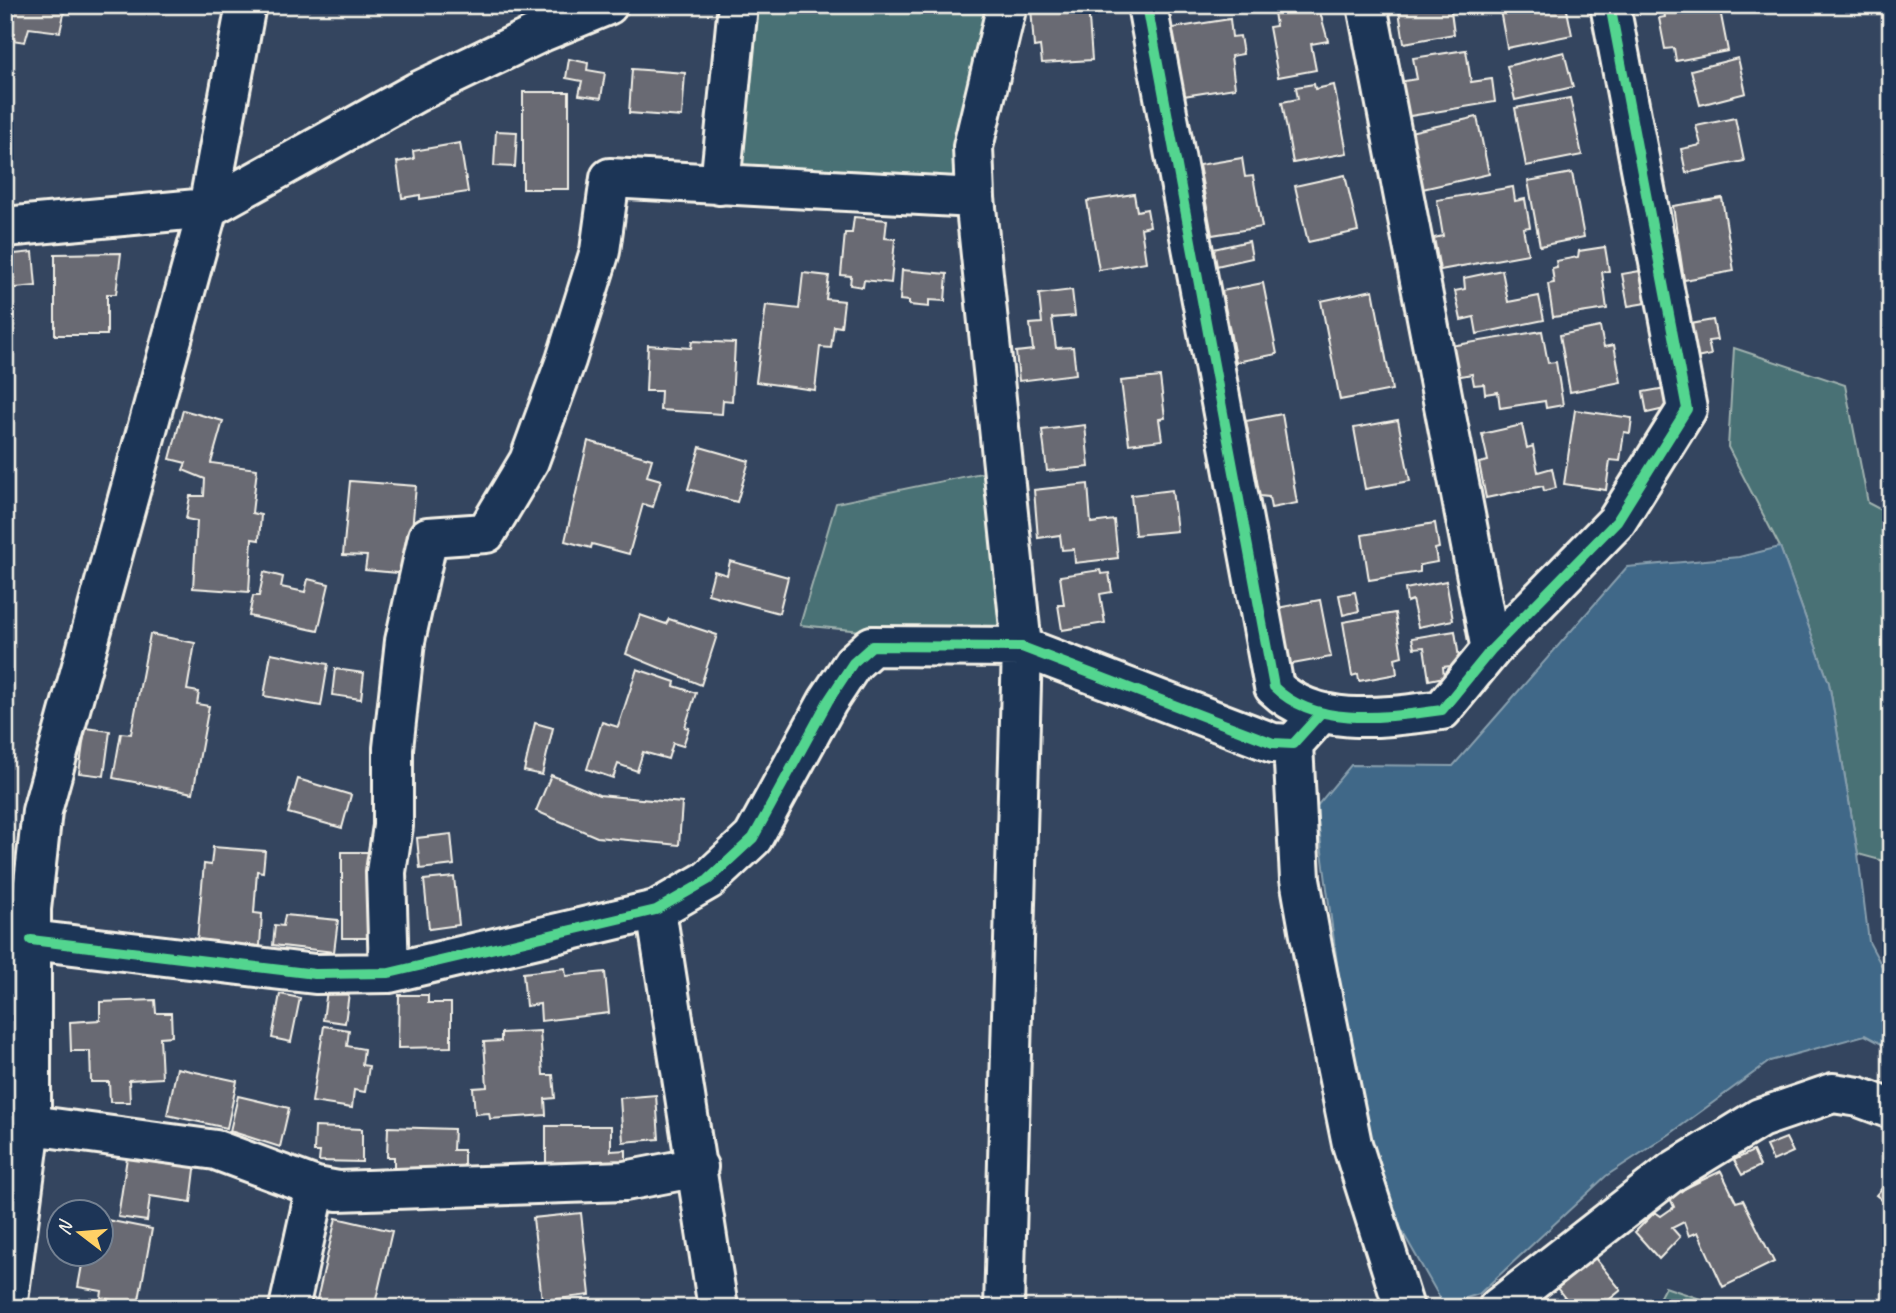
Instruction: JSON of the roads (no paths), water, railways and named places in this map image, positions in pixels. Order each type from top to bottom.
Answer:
[{"type":"street","points":[[8,1308],[31,1125],[22,917],[42,811],[208,208],[246,5]]},
{"type":"street","points":[[5,227],[208,208],[417,92],[542,32],[608,5]]},
{"type":"street","points":[[720,185],[738,5]]},
{"type":"street","points":[[1004,1308],[1022,647],[975,198],[973,147],[1007,5]]},
{"type":"street","points":[[1147,5],[1274,687],[1289,702],[1321,713],[1384,717],[1442,710],[1491,650],[1618,521],[1687,410],[1610,5]]},
{"type":"street","points":[[1367,5],[1491,650]]},
{"type":"street","points":[[389,973],[386,872],[393,826],[393,748],[405,641],[428,537],[486,533],[529,461],[566,360],[600,251],[610,178],[975,198]]},
{"type":"street","points":[[22,917],[315,974],[389,973],[656,910],[708,880],[753,838],[828,701],[853,663],[872,646],[1022,647],[1273,743],[1293,744]]},
{"type":"street","points":[[1321,713],[1293,744],[1300,879],[1352,1144],[1404,1308]]},
{"type":"street","points":[[656,910],[718,1308]]},
{"type":"street","points":[[1498,1308],[1672,1172],[1760,1118],[1833,1093],[1858,1097],[1891,1109]]},
{"type":"street","points":[[31,1125],[216,1150],[316,1187],[351,1190],[625,1181],[698,1167]]},
{"type":"street","points":[[289,1308],[316,1187]]},
{"type":"water","points":[[1780,547],[1829,683],[1858,854],[1869,942],[1891,983],[1891,1049],[1865,1035],[1770,1061],[1670,1134],[1606,1176],[1479,1294],[1444,1305],[1364,1164],[1316,807],[1351,765],[1453,766],[1627,567],[1739,557]]}]
